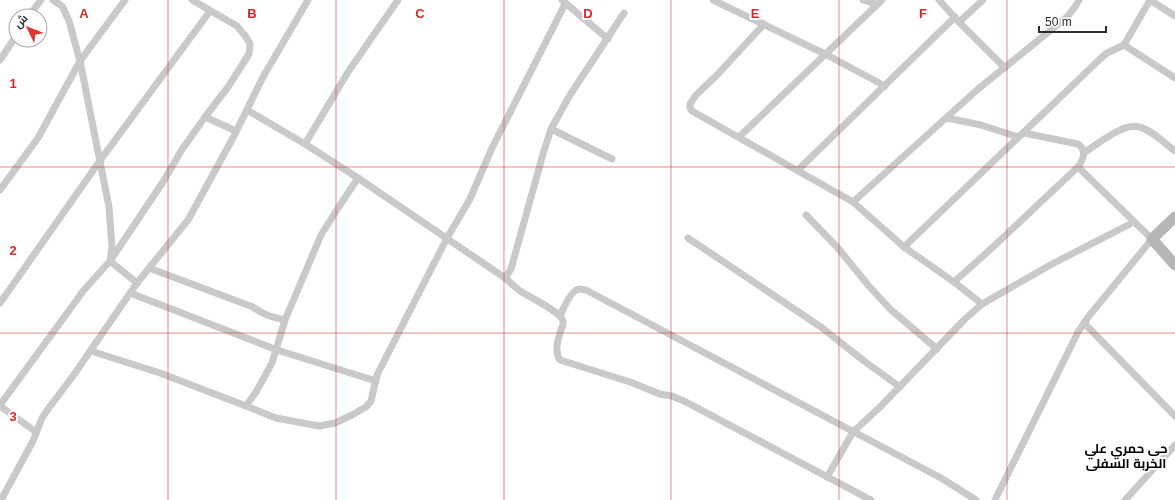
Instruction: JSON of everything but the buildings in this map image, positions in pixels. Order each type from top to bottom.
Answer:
[{"type":"main road","points":[[1175,217],[1152,239],[1175,265]]},
{"type":"street","points":[[53,0],[62,6],[69,21],[80,61],[108,207],[112,247],[110,260]]},
{"type":"street","points":[[0,190],[38,138],[80,61],[125,0]]},
{"type":"street","points":[[36,432],[0,405],[84,290],[110,260],[163,182],[181,151],[228,87],[249,54],[250,44],[237,26],[192,0]]},
{"type":"street","points":[[1,500],[33,442],[45,414],[91,351],[137,283],[188,220],[263,77],[308,0]]},
{"type":"street","points":[[305,144],[348,72],[398,0]]},
{"type":"street","points":[[713,0],[825,54],[885,86]]},
{"type":"street","points":[[863,0],[879,2]]},
{"type":"street","points":[[939,0],[1005,68]]},
{"type":"street","points":[[798,170],[885,86],[957,20],[983,0]]},
{"type":"street","points":[[853,202],[978,89],[1067,17],[1079,0]]},
{"type":"street","points":[[904,248],[1100,59],[1124,45],[1150,0],[1175,16]]},
{"type":"street","points":[[91,351],[160,373],[276,418],[319,426],[335,423],[359,412],[371,401],[377,375],[447,238],[470,199],[492,148],[563,2],[608,39]]},
{"type":"street","points":[[739,137],[879,2]]},
{"type":"street","points":[[0,303],[99,162],[210,11]]},
{"type":"street","points":[[505,278],[511,268],[551,129],[570,95],[624,13]]},
{"type":"street","points":[[764,24],[718,75],[696,95],[690,104],[692,111],[853,202],[904,248],[954,282],[982,304]]},
{"type":"street","points":[[1124,45],[1175,78]]},
{"type":"street","points":[[0,60],[8,48]]},
{"type":"street","points":[[246,110],[305,144],[358,178],[505,278],[519,290],[560,316],[563,320],[557,344],[557,355],[560,360],[630,382],[660,394],[672,396],[686,402],[871,500]]},
{"type":"street","points":[[205,117],[236,131]]},
{"type":"street","points":[[946,118],[981,125],[1018,138]]},
{"type":"street","points":[[1084,153],[1117,131],[1138,126],[1149,131],[1175,151]]},
{"type":"street","points":[[551,129],[612,159]]},
{"type":"street","points":[[954,282],[1078,167],[1083,159],[1084,153],[1082,147],[1078,144],[1024,133]]},
{"type":"street","points":[[995,500],[1078,332],[1152,239],[1078,167]]},
{"type":"street","points":[[246,406],[256,392],[272,363],[285,320],[321,235],[358,178]]},
{"type":"street","points":[[806,215],[838,248],[890,309],[937,349]]},
{"type":"street","points":[[827,477],[853,432],[900,387],[965,319],[982,304],[1052,264],[1134,222]]},
{"type":"street","points":[[688,238],[821,327],[900,387]]},
{"type":"street","points":[[110,260],[137,283]]},
{"type":"street","points":[[150,268],[253,307],[259,312],[268,316],[285,320]]},
{"type":"street","points":[[560,316],[574,292],[579,289],[586,290],[941,478],[976,500]]},
{"type":"street","points":[[130,293],[277,350],[376,381]]},
{"type":"street","points":[[1084,323],[1175,416]]},
{"type":"street","points":[[1125,500],[1175,445]]},
{"type":"district","name":"حي حمري علي الخربة السفلى","points":[[1126,456]]}]
